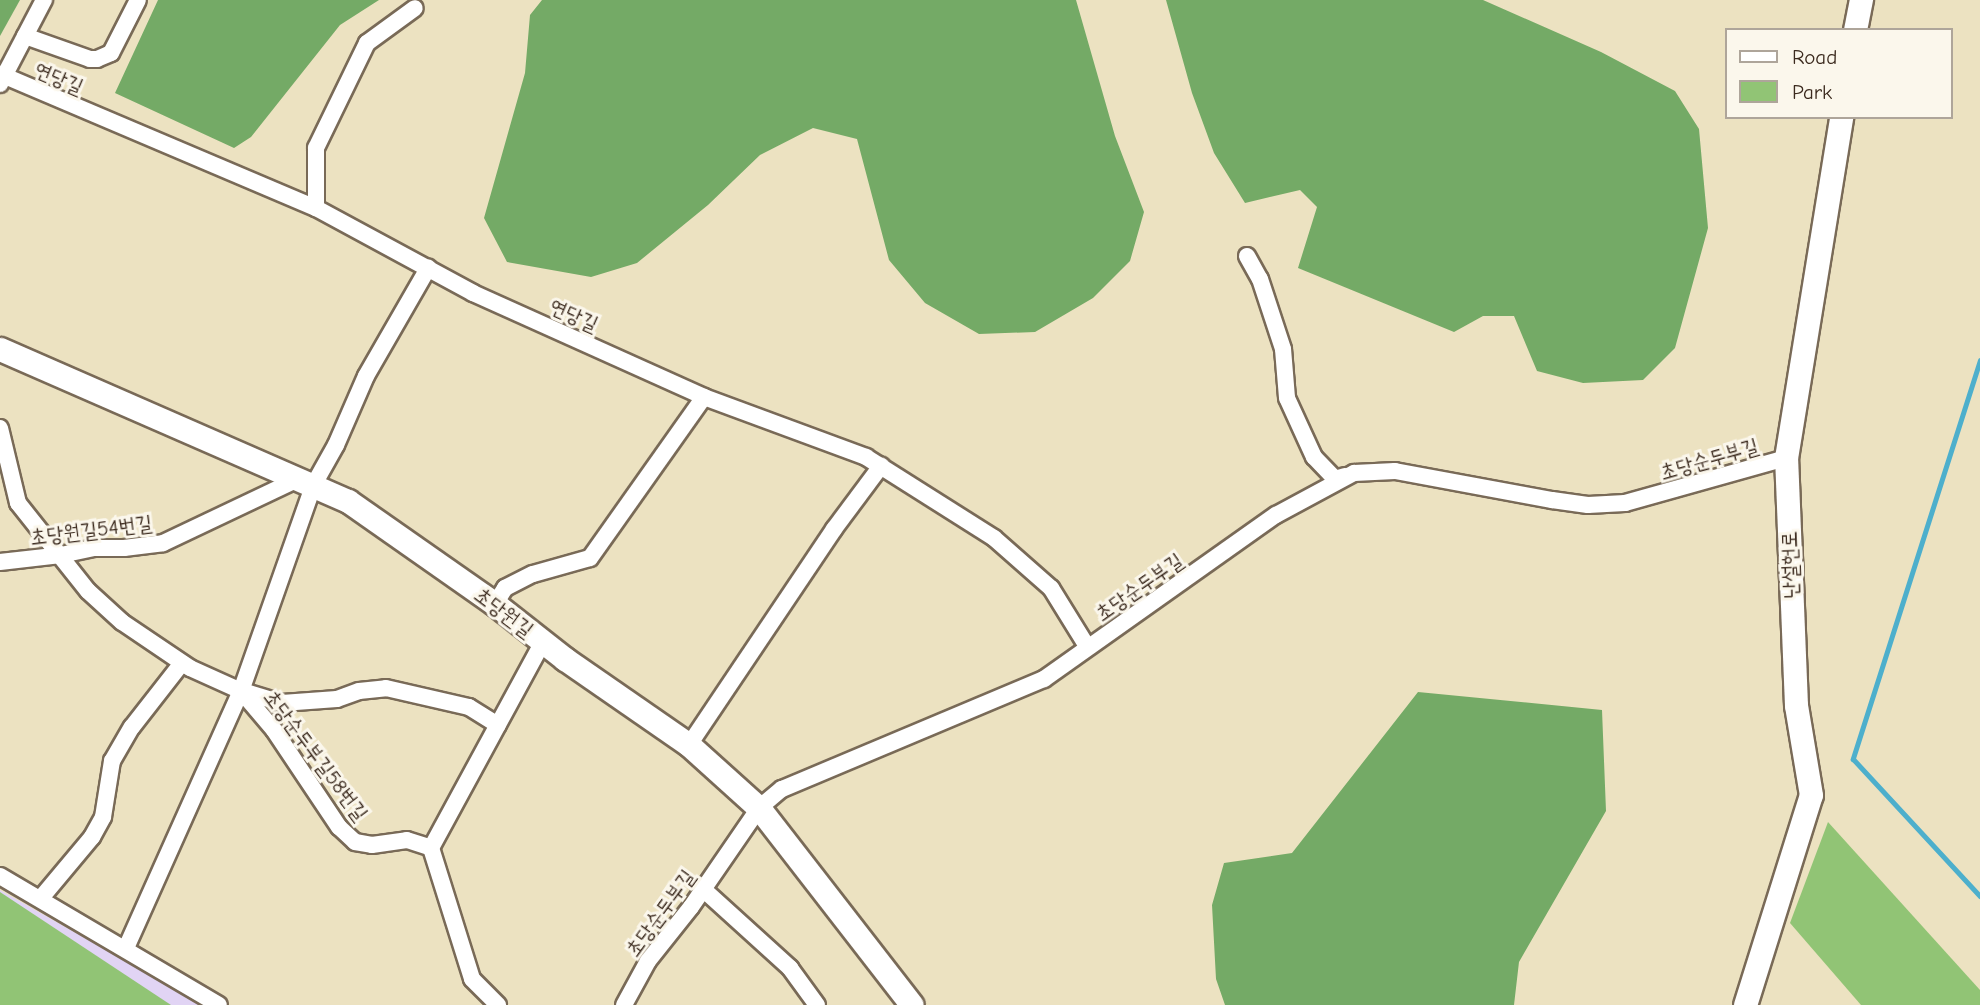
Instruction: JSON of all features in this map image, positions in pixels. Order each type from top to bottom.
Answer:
[{"type":"street","points":[[1,78],[44,0]]},
{"type":"street","points":[[25,36],[90,60],[97,59],[111,53],[138,0]]},
{"type":"street","points":[[1855,28],[1861,0]]},
{"type":"street","points":[[316,208],[316,148],[367,43],[415,8]]},
{"type":"street","name":"연당길","points":[[1,78],[316,208],[473,293],[704,397],[866,457],[994,538],[1051,588],[1088,648]]},
{"type":"street","name":"난설헌로","points":[[1745,1005],[1811,795],[1796,705],[1786,458],[1842,119]]},
{"type":"street","points":[[1247,256],[1261,279],[1283,349],[1287,398],[1314,457],[1335,479],[1354,473]]},
{"type":"street","points":[[125,948],[241,691],[306,482],[336,445],[366,376],[428,268]]},
{"type":"street","name":"초당원길","points":[[0,349],[348,501],[495,604],[543,642],[689,745],[759,808],[912,1005]]},
{"type":"street","points":[[495,604],[505,587],[533,574],[590,558],[704,397]]},
{"type":"street","name":"초당순두부길58번길","points":[[0,428],[18,503],[88,591],[122,622],[182,663],[241,691],[274,730],[339,827],[355,842],[373,845],[407,840],[431,848]]},
{"type":"street","name":"초당순두부길","points":[[624,1005],[648,961],[703,889],[759,808],[782,789],[1044,679],[1276,515],[1354,473],[1395,471],[1588,505],[1625,503],[1786,458]]},
{"type":"street","points":[[689,745],[834,529],[881,466]]},
{"type":"street","name":"초당원길54번길","points":[[0,562],[61,555],[93,548],[124,548],[163,543],[306,482]]},
{"type":"street","points":[[498,1005],[472,979],[431,848],[543,642]]},
{"type":"street","points":[[41,898],[92,837],[103,817],[112,761],[132,727],[182,663]]},
{"type":"street","points":[[241,691],[282,703],[337,699],[359,691],[386,688],[469,707],[498,725]]},
{"type":"street","points":[[0,876],[219,1005]]},
{"type":"street","points":[[703,889],[790,968],[817,1005]]},
{"type":"shaded area","points":[[0,890],[189,997],[201,1005],[0,1005]]},
{"type":"green space","points":[[0,0],[20,0],[0,36]]},
{"type":"green space","points":[[158,0],[379,0],[340,25],[251,137],[234,148],[115,93]]},
{"type":"green space","points":[[542,0],[1076,0],[1115,136],[1144,212],[1130,261],[1093,298],[1035,332],[979,334],[925,303],[889,260],[857,139],[813,128],[760,155],[708,205],[637,263],[591,277],[507,262],[484,218],[525,73],[530,15]]},
{"type":"green space","points":[[1166,0],[1483,0],[1601,52],[1675,91],[1699,129],[1708,228],[1675,348],[1643,380],[1583,383],[1537,371],[1514,316],[1483,316],[1454,332],[1298,268],[1317,207],[1300,190],[1245,203],[1214,153],[1192,93]]},
{"type":"green space","points":[[1418,692],[1602,710],[1606,811],[1519,962],[1514,1005],[1225,1005],[1216,979],[1212,905],[1224,863],[1292,853]]},
{"type":"green space","points":[[1828,822],[1980,990],[1980,1005],[1861,1005],[1790,923]]},
{"type":"green space","points":[[0,892],[171,1005],[0,1005]]},
{"type":"waterway","points":[[1980,360],[1853,759],[1980,896]]}]
